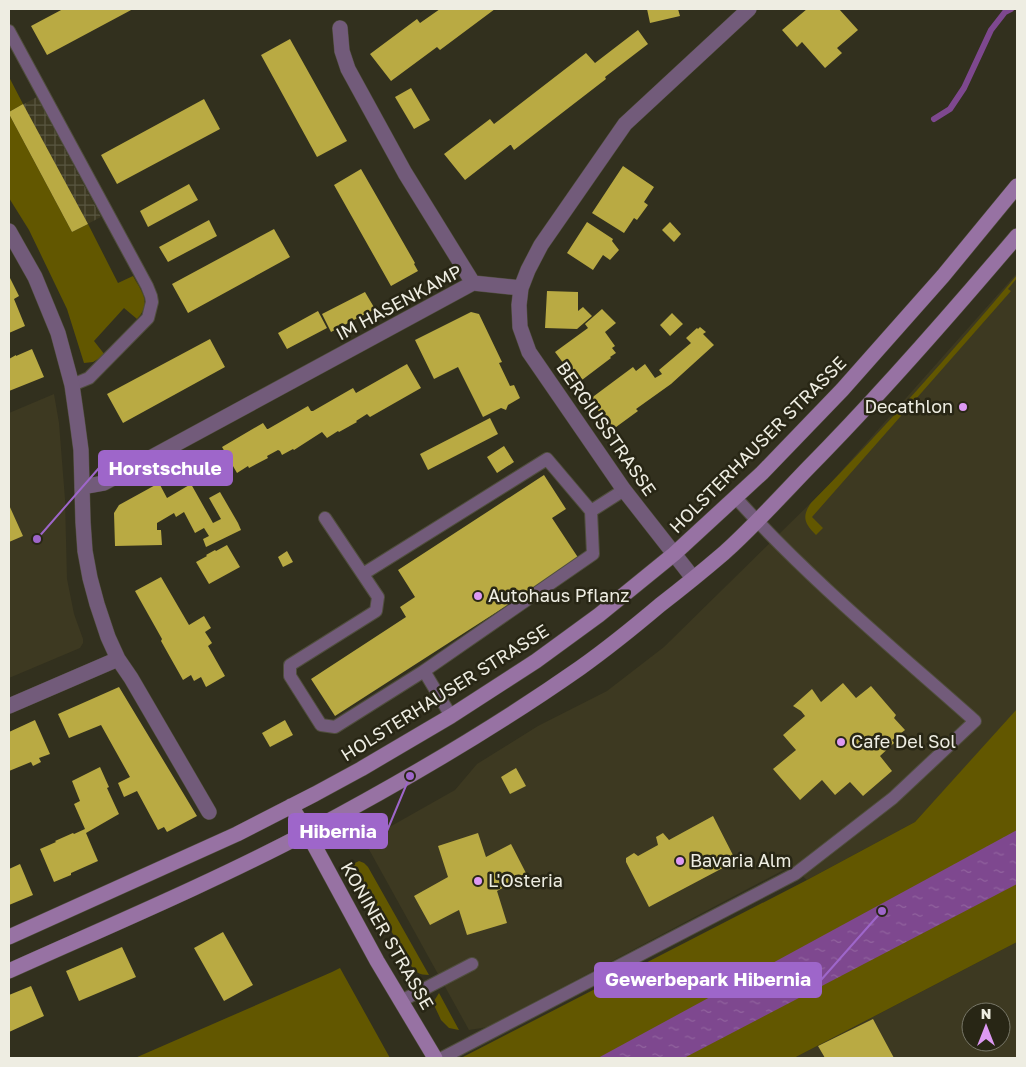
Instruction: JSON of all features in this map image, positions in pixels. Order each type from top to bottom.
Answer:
[{"type":"main road","name":"HOLSTERHAUSER STRASSE","points":[[9,937],[237,834],[361,769],[451,716],[536,661],[599,615],[674,554],[736,498],[842,390],[943,276],[1017,186]]},
{"type":"main road","points":[[9,971],[165,902],[307,832],[410,776],[530,702],[611,645],[723,554],[757,521],[864,411],[1017,236]]},
{"type":"main road","name":"KONINER STRASSE","points":[[291,806],[377,961],[436,1058]]},
{"type":"street","points":[[521,288],[541,245],[625,124],[735,15],[749,9]]},
{"type":"street","points":[[340,28],[342,50],[348,69],[405,173],[473,283]]},
{"type":"street","points":[[9,230],[35,277],[55,325],[72,385],[81,450],[86,551],[90,578],[108,637],[118,659],[210,812]]},
{"type":"street","name":"IM HASENKAMP","points":[[82,488],[104,484],[473,283],[521,288]]},
{"type":"street","name":"BERGIUSSTRASSE","points":[[521,288],[519,305],[520,327],[529,352],[624,490],[693,578]]},
{"type":"street","points":[[9,706],[118,659]]},
{"type":"lane","points":[[9,31],[151,296],[152,302],[148,318],[89,378],[72,385]]},
{"type":"lane","points":[[325,518],[378,597],[376,611],[290,665],[290,676],[321,725],[335,727],[424,671],[593,554],[591,511],[547,459],[363,574]]},
{"type":"lane","points":[[591,511],[624,490]]},
{"type":"lane","points":[[442,1058],[795,874],[893,798],[975,721],[802,566],[736,498]]},
{"type":"lane","points":[[424,671],[451,716]]},
{"type":"lane","points":[[401,1001],[472,964]]},
{"type":"shaded area","points":[[9,77],[23,104],[9,112]]},
{"type":"shaded area","points":[[37,97],[101,217],[72,232],[9,114],[9,112]]},
{"type":"shaded area","points":[[9,114],[72,232],[88,224],[118,283],[133,276],[144,298],[144,308],[137,319],[124,308],[94,341],[105,355],[93,362],[84,363],[67,309],[29,230],[9,198]]},
{"type":"shaded area","points":[[1017,273],[1017,711],[915,822],[807,880],[791,866],[488,1027],[469,1030],[366,844],[368,838],[455,790],[477,764],[538,726],[607,691],[664,647],[828,486]]},
{"type":"shaded area","points":[[1017,275],[1017,278],[1008,289],[1011,291],[812,517],[823,528],[816,535],[807,524],[805,516],[811,503],[916,391]]},
{"type":"shaded area","points":[[54,394],[59,423],[65,499],[67,579],[74,614],[83,643],[80,648],[9,678],[9,413]]},
{"type":"shaded area","points":[[1017,709],[1017,942],[794,1058],[461,1058],[807,880],[915,822]]},
{"type":"shaded area","points":[[359,861],[368,867],[429,975],[418,972],[410,964],[353,864]]},
{"type":"shaded area","points":[[1017,942],[1017,1058],[794,1058]]},
{"type":"shaded area","points":[[340,968],[390,1058],[135,1058],[332,972]]},
{"type":"shaded area","points":[[439,993],[459,1030],[449,1028],[441,1020],[434,1005],[434,1001]]},
{"type":"water","points":[[1017,830],[1017,884],[684,1058],[598,1058]]},
{"type":"building","points":[[63,9],[133,9],[47,55],[31,26]]},
{"type":"building","points":[[440,9],[495,9],[440,50],[437,47],[391,81],[370,54],[417,19],[420,23]]},
{"type":"building","points":[[647,9],[678,9],[680,16],[650,23]]},
{"type":"building","points":[[807,9],[839,9],[858,30],[837,48],[842,53],[825,68],[802,42],[797,47],[782,30]]},
{"type":"building","points":[[638,30],[648,44],[514,150],[510,145],[465,180],[444,154],[490,119],[494,124],[586,53],[595,63]]},
{"type":"building","points":[[290,39],[347,141],[317,157],[261,55]]},
{"type":"building","points":[[411,88],[430,120],[414,129],[395,97]]},
{"type":"building","points":[[204,99],[220,129],[117,184],[101,155]]},
{"type":"building","points":[[23,104],[88,224],[72,232],[9,114],[9,112]]},
{"type":"building","points":[[623,166],[654,187],[644,202],[648,205],[637,220],[634,218],[624,233],[592,213]]},
{"type":"building","points":[[361,169],[418,271],[391,286],[334,185]]},
{"type":"building","points":[[189,184],[198,200],[148,227],[140,211]]},
{"type":"building","points":[[209,220],[217,236],[168,262],[159,247]]},
{"type":"building","points":[[587,222],[613,239],[612,241],[619,250],[610,260],[603,255],[593,270],[567,253]]},
{"type":"building","points":[[670,222],[681,234],[674,242],[662,230]]},
{"type":"building","points":[[274,229],[290,257],[188,313],[172,284]]},
{"type":"building","points":[[9,276],[19,296],[14,299],[25,326],[9,333]]},
{"type":"building","points":[[547,291],[578,292],[578,311],[583,307],[592,316],[577,329],[545,328]]},
{"type":"building","points":[[365,292],[375,309],[331,332],[322,314]]},
{"type":"building","points":[[602,309],[616,323],[605,332],[615,346],[612,348],[616,353],[578,383],[555,352],[588,328],[585,324]]},
{"type":"building","points":[[318,311],[327,328],[287,349],[278,333]]},
{"type":"building","points":[[471,312],[479,314],[502,362],[499,363],[510,386],[514,385],[520,398],[508,405],[506,410],[501,408],[483,417],[458,367],[434,379],[415,340]]},
{"type":"building","points":[[672,313],[683,324],[670,336],[660,325]]},
{"type":"building","points":[[700,327],[706,332],[703,334],[714,345],[671,384],[636,409],[638,411],[612,430],[590,399],[633,367],[636,371],[645,364],[655,378],[662,374],[659,370],[691,343],[686,338]]},
{"type":"building","points":[[210,339],[225,367],[123,423],[107,394]]},
{"type":"building","points":[[32,349],[44,377],[9,391],[9,359]]},
{"type":"building","points":[[407,364],[421,388],[370,417],[367,414],[357,422],[327,438],[322,432],[294,450],[282,455],[278,450],[267,456],[268,458],[249,468],[248,466],[237,473],[222,447],[263,423],[268,429],[308,406],[313,411],[353,388],[356,393]]},
{"type":"building","points":[[490,418],[498,434],[428,470],[420,454]]},
{"type":"building","points":[[504,446],[514,462],[497,473],[487,457]]},
{"type":"building","points":[[544,475],[566,509],[552,518],[579,559],[335,716],[311,679],[406,617],[400,607],[415,597],[398,570]]},
{"type":"building","points":[[159,483],[167,498],[191,484],[213,523],[221,519],[209,498],[220,492],[241,530],[206,547],[203,539],[209,536],[204,528],[195,533],[184,512],[176,517],[174,513],[157,523],[157,530],[161,530],[162,545],[115,546],[114,513],[119,505]]},
{"type":"building","points":[[9,505],[23,536],[9,542]]},
{"type":"building","points":[[227,545],[240,567],[209,584],[196,562]]},
{"type":"building","points":[[287,551],[293,562],[283,567],[278,557]]},
{"type":"building","points":[[161,577],[189,625],[204,616],[211,628],[205,632],[212,643],[208,646],[225,676],[206,687],[201,677],[194,681],[191,675],[183,680],[135,591]]},
{"type":"building","name":"Cafe Del Sol","points":[[843,683],[856,698],[871,686],[896,715],[894,718],[905,730],[892,740],[894,743],[880,756],[892,771],[863,796],[850,782],[835,795],[822,780],[800,800],[773,769],[796,750],[783,735],[805,716],[793,706],[812,689],[821,702]]},
{"type":"building","points":[[119,687],[197,816],[167,832],[164,827],[158,830],[137,791],[124,797],[118,783],[130,777],[101,725],[69,738],[58,714]]},
{"type":"building","points":[[35,720],[50,754],[39,758],[41,762],[33,766],[31,762],[9,771],[9,732]]},
{"type":"building","points":[[285,720],[293,735],[270,747],[262,733]]},
{"type":"building","points":[[100,767],[119,814],[86,833],[98,861],[54,882],[40,849],[85,829],[74,804],[80,801],[72,781]]},
{"type":"building","points":[[516,768],[526,786],[510,794],[501,777]]},
{"type":"building","name":"Bavaria Alm","points":[[713,816],[736,861],[649,907],[626,862],[626,858],[634,853],[638,856],[658,845],[656,837],[663,833],[669,840]]},
{"type":"building","name":"L'Osteria","points":[[478,833],[486,857],[511,844],[527,875],[497,891],[507,923],[467,935],[459,910],[430,925],[414,896],[448,877],[438,846]]},
{"type":"building","points":[[20,864],[33,895],[9,905],[9,869]]},
{"type":"building","points":[[223,932],[253,985],[224,1001],[194,948]]},
{"type":"building","points":[[122,947],[136,977],[79,1001],[66,971]]},
{"type":"building","points":[[31,986],[44,1016],[9,1032],[9,995]]},
{"type":"building","points":[[873,1019],[894,1058],[825,1058],[818,1046]]},
{"type":"waterway","points":[[934,119],[950,109],[964,88],[991,30],[1005,12],[1011,9]]},
{"type":"place","name":"Decathlon","points":[[963,407]]},
{"type":"place","name":"Horstschule","points":[[37,539]]},
{"type":"place","name":"Autohaus Pflanz","points":[[478,596]]},
{"type":"place","name":"Cafe Del Sol","points":[[841,742]]},
{"type":"place","name":"Hibernia","points":[[410,776]]},
{"type":"place","name":"Bavaria Alm","points":[[680,861]]},
{"type":"place","name":"L'Osteria","points":[[478,881]]},
{"type":"place","name":"Gewerbepark Hibernia","points":[[882,911]]}]
